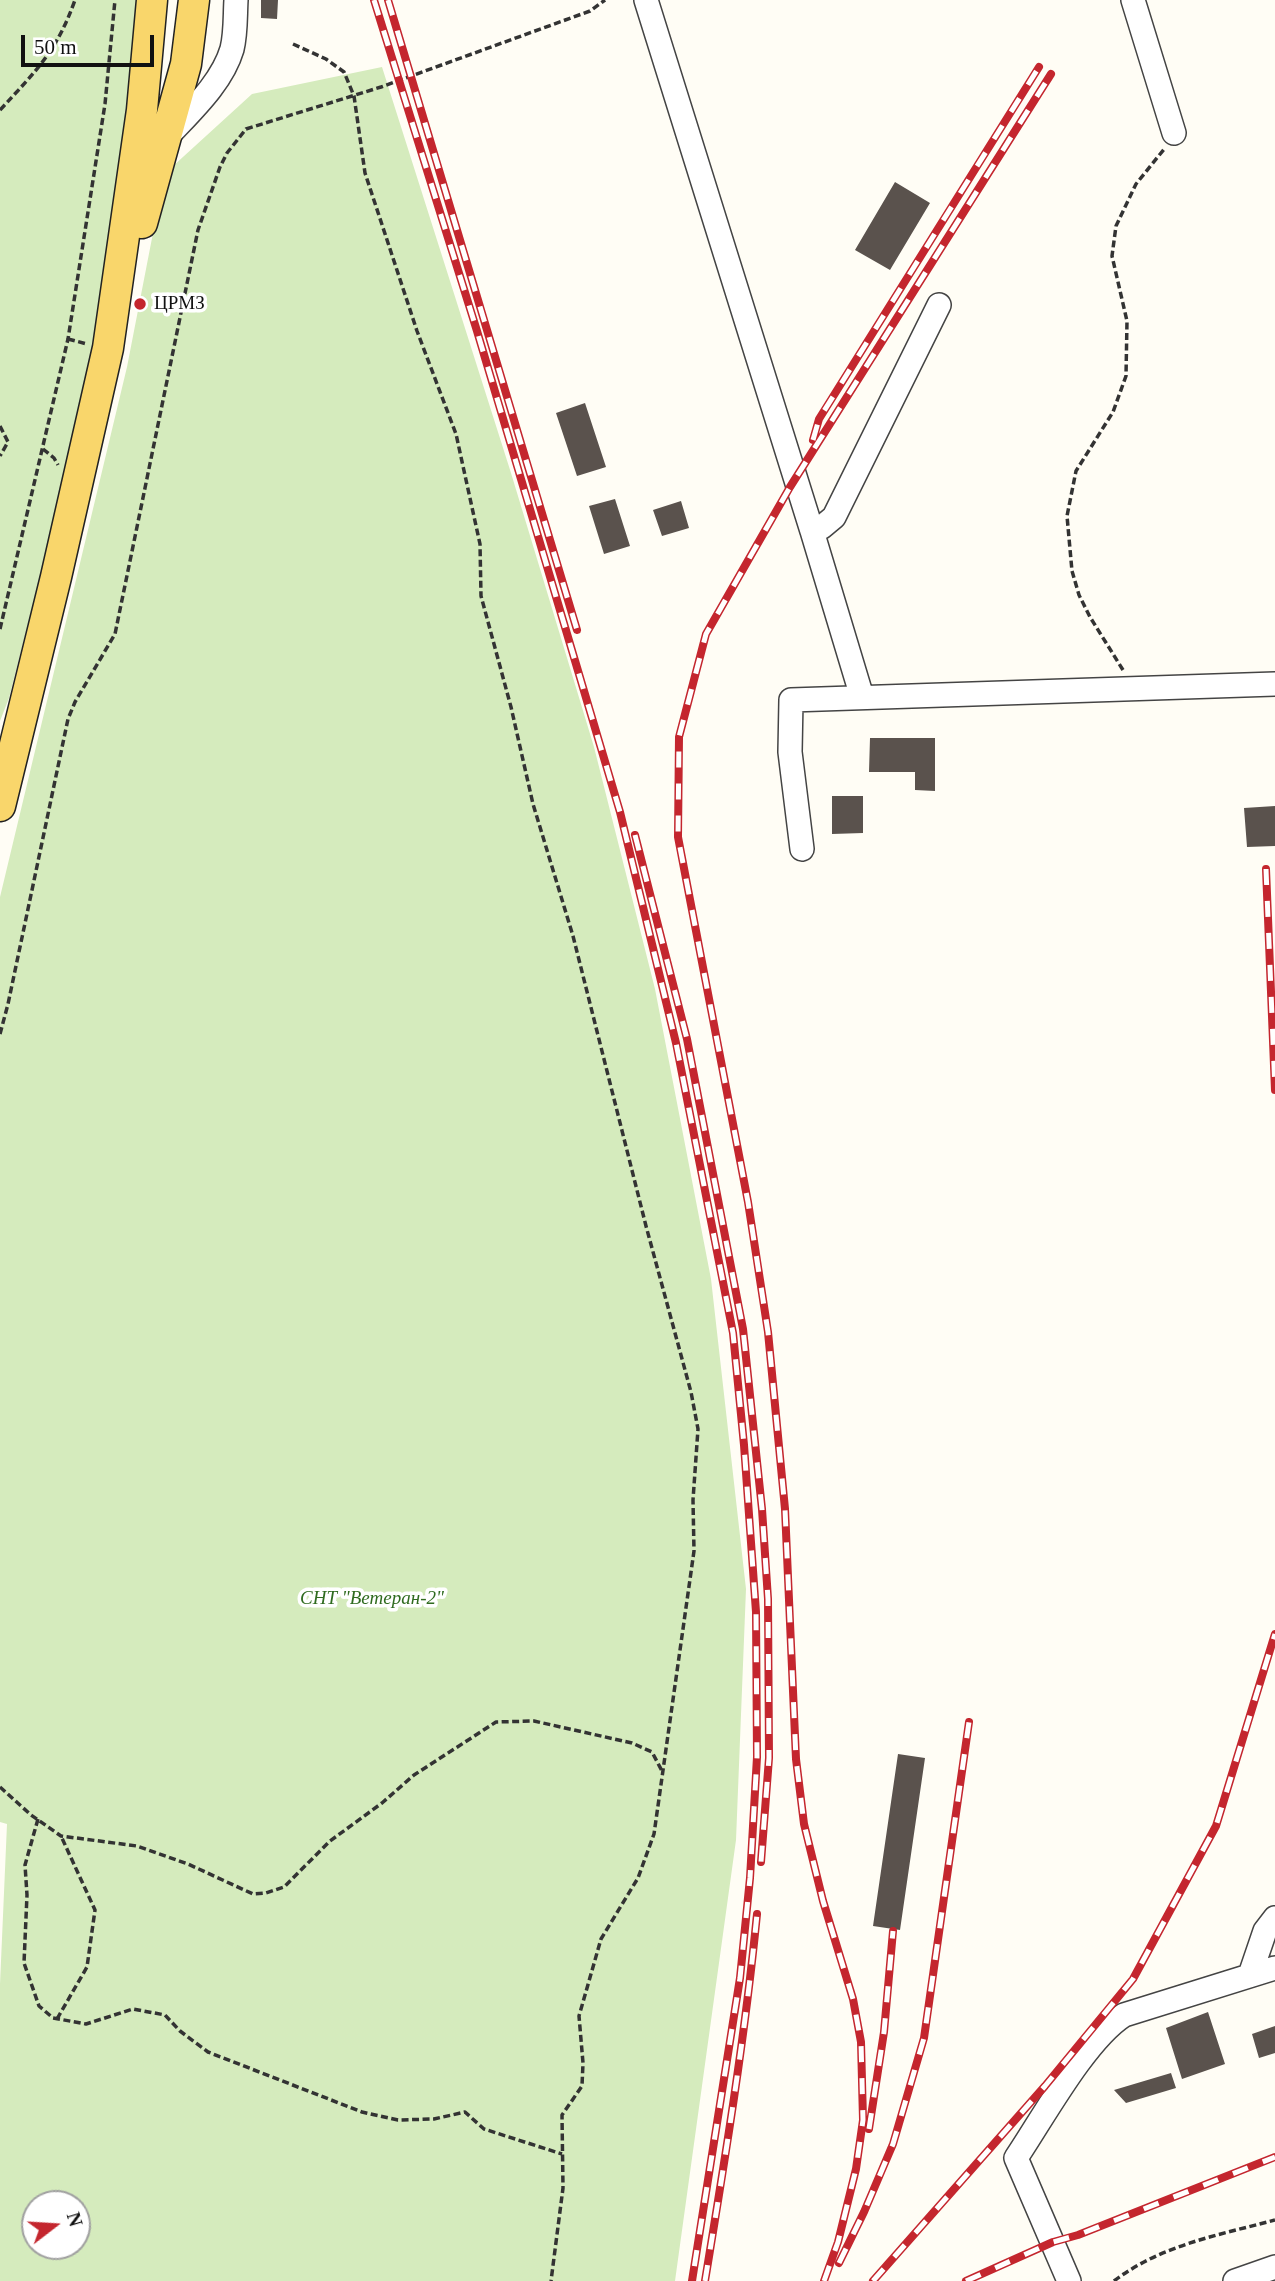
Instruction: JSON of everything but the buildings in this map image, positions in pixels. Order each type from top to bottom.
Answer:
[{"type":"main road","points":[[0,806],[27,703],[112,324],[142,110],[152,0]]},
{"type":"main road","points":[[112,324],[168,136],[186,64],[194,0]]},
{"type":"main road","points":[[0,753],[27,703]]},
{"type":"street","points":[[168,136],[220,75],[232,48],[236,0]]},
{"type":"street","points":[[646,0],[862,697]]},
{"type":"street","points":[[1133,0],[1174,133]]},
{"type":"street","points":[[812,531],[834,517],[939,305]]},
{"type":"street","points":[[802,849],[790,752],[791,699],[1275,684]]},
{"type":"street","points":[[1250,1975],[1265,1931],[1275,1918]]},
{"type":"street","points":[[1069,2281],[1016,2158],[1084,2056],[1111,2023],[1124,2015],[1275,1968]]},
{"type":"street","points":[[1235,2281],[1275,2267]]},
{"type":"path","points":[[0,110],[48,57],[65,30],[75,0]]},
{"type":"path","points":[[0,629],[68,339],[105,104],[115,0]]},
{"type":"path","points":[[0,1034],[68,719],[75,702],[115,634],[198,230],[227,153],[246,130],[381,88],[590,11],[606,0]]},
{"type":"path","points":[[293,44],[326,59],[345,72],[354,96],[365,173],[417,331],[456,434],[480,544],[481,596],[511,707],[533,804],[573,936],[646,1226],[683,1358],[698,1429],[693,1500],[694,1551],[654,1834],[638,1878],[601,1939],[579,2016],[583,2086],[562,2115],[563,2188],[551,2281]]},
{"type":"path","points":[[1137,688],[1116,662],[1080,595],[1072,571],[1067,516],[1076,471],[1113,412],[1126,376],[1128,321],[1112,256],[1116,226],[1136,184],[1174,133]]},
{"type":"path","points":[[68,339],[93,345],[82,342]]},
{"type":"path","points":[[0,426],[8,442],[0,456]]},
{"type":"path","points":[[61,1836],[137,1846],[188,1864],[253,1894],[266,1893],[284,1887],[330,1841],[382,1803],[414,1775],[496,1722],[534,1721],[632,1743],[652,1752],[662,1771]]},
{"type":"path","points":[[0,1787],[61,1836],[95,1910],[87,1967],[57,2018]]},
{"type":"path","points":[[38,1819],[25,1865],[27,1895],[24,1963],[39,2006],[57,2018],[86,2024],[134,2009],[164,2015],[208,2052],[362,2112],[398,2120],[434,2119],[466,2112],[484,2129],[562,2154]]},
{"type":"path","points":[[1114,2281],[1132,2267],[1171,2248],[1275,2220]]},
{"type":"green space","points":[[0,0],[137,0],[120,171],[93,342],[54,521],[9,698],[0,721]]},
{"type":"green space","name":"СНТ \"Ветеран-2\"","points":[[382,67],[511,473],[594,747],[655,989],[711,1279],[746,1589],[736,1840],[675,2281],[0,2281],[0,1984],[7,1824],[0,1822],[0,897],[127,367],[153,233],[172,167],[252,94]]},
{"type":"railway","points":[[374,0],[477,331],[620,812],[676,1043],[733,1333],[756,1612],[757,1757],[750,1878],[740,1978],[692,2281]]},
{"type":"railway","points":[[388,0],[577,630]]},
{"type":"railway","points":[[813,440],[819,419],[1039,67]]},
{"type":"railway","points":[[824,2281],[838,2242],[856,2169],[863,2120],[861,2042],[853,1999],[823,1901],[804,1824],[796,1759],[785,1509],[768,1332],[748,1202],[678,837],[679,737],[706,634],[790,487],[1051,74]]},
{"type":"railway","points":[[635,835],[687,1039],[743,1329],[762,1509],[768,1599],[769,1758],[761,1862]]},
{"type":"railway","points":[[1266,869],[1275,1090]]},
{"type":"railway","points":[[873,2281],[1045,2086],[1133,1979],[1216,1826],[1275,1634]]},
{"type":"railway","points":[[839,2263],[893,2144],[924,2038],[969,1722]]},
{"type":"railway","points":[[705,2281],[741,2052],[757,1914]]},
{"type":"railway","points":[[869,2129],[884,2032],[893,1931]]},
{"type":"railway","points":[[966,2281],[1053,2242],[1078,2235],[1275,2157]]},
{"type":"place","name":"ЦРМЗ","points":[[140,304]]}]
